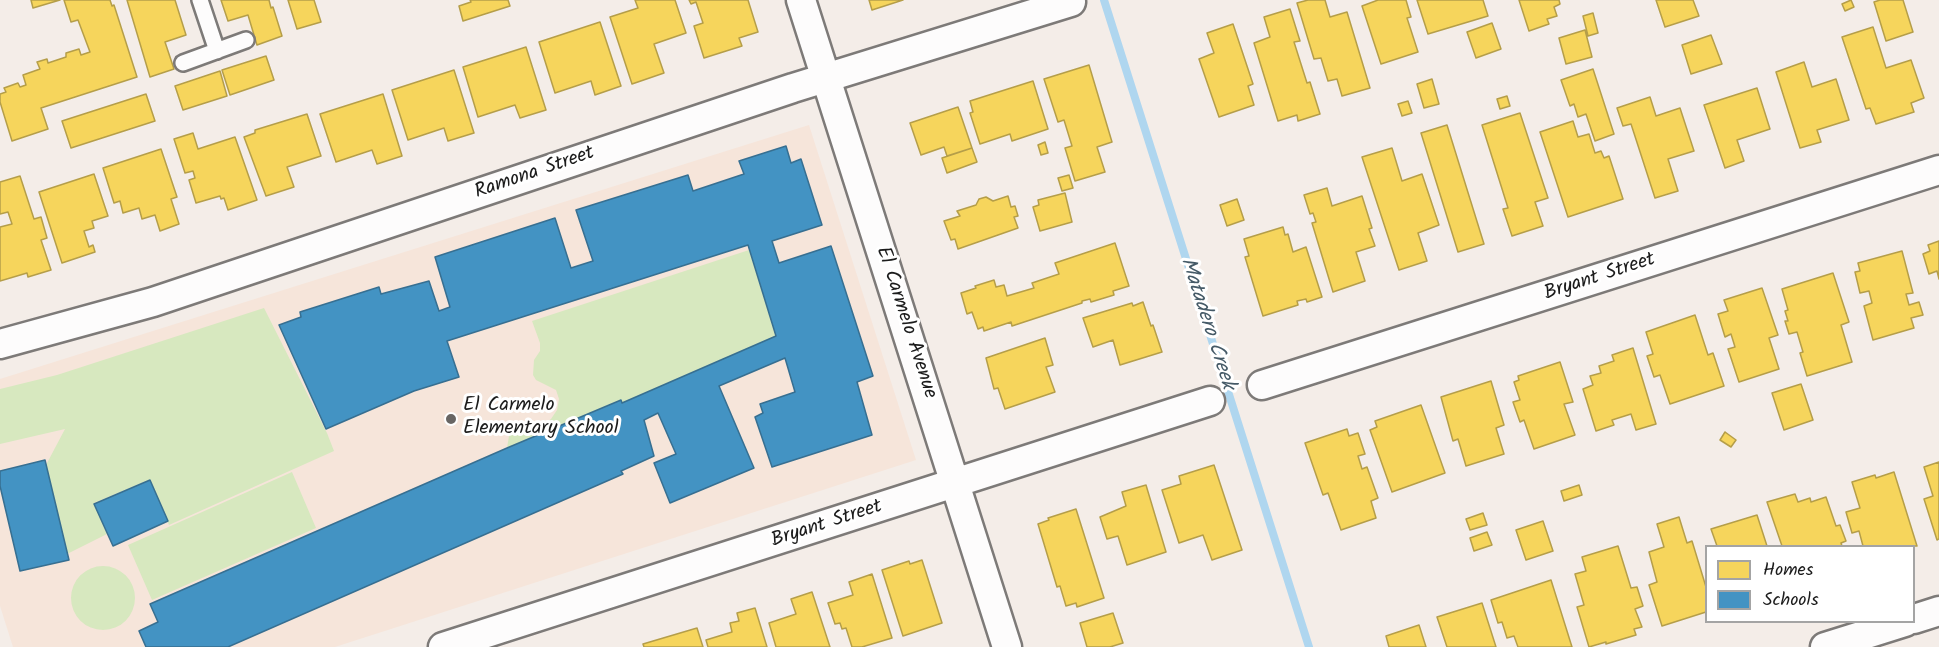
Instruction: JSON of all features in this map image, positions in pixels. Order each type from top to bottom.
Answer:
[{"type":"street","name":"El Carmelo Avenue","points":[[801,0],[1007,647]]},
{"type":"street","name":"Ramona Street","points":[[0,344],[153,302],[825,77],[1071,2]]},
{"type":"street","name":"Bryant Street","points":[[1262,385],[1939,170]]},
{"type":"street","name":"Bryant Street","points":[[443,647],[1210,401]]},
{"type":"street","points":[[1915,619],[1939,611]]},
{"type":"street","points":[[1825,647],[1899,623]]},
{"type":"lane","points":[[201,0],[217,51]]},
{"type":"lane","points":[[183,63],[246,40]]},
{"type":"shaded area","name":"El Carmelo Elementary School","points":[[809,125],[916,460],[335,647],[13,647],[0,606],[0,379]]},
{"type":"green space","points":[[749,250],[776,336],[622,403],[620,400],[507,448],[509,436],[519,426],[543,425],[557,410],[559,399],[556,390],[536,380],[533,375],[534,360],[540,351],[540,343],[532,321]]},
{"type":"green space","points":[[264,308],[334,451],[169,525],[149,480],[94,503],[107,534],[67,554],[46,465],[65,429],[0,444],[0,389],[57,375]]},
{"type":"green space","points":[[292,472],[316,528],[152,600],[128,545]]},
{"type":"green space","points":[[103,566],[121,571],[126,575],[130,580],[135,598],[130,616],[126,621],[121,625],[103,630],[85,625],[80,621],[76,616],[71,598],[76,580],[80,575],[85,571]]},
{"type":"building: Homes","points":[[31,0],[60,0],[33,8]]},
{"type":"building: Homes","points":[[64,0],[110,0],[112,6],[114,5],[137,77],[41,108],[48,129],[12,141],[0,102],[0,94],[6,92],[4,88],[18,83],[20,87],[26,85],[23,75],[40,69],[37,62],[47,59],[48,63],[66,57],[66,53],[79,49],[81,55],[90,52],[78,20],[71,22]]},
{"type":"building: Homes","points":[[127,0],[175,0],[186,35],[165,42],[174,69],[150,77]]},
{"type":"building: Homes","points":[[221,0],[269,0],[282,36],[257,45],[248,15],[228,21]]},
{"type":"building: Homes","points":[[288,0],[314,0],[321,22],[297,29]]},
{"type":"building: Homes","points":[[470,0],[508,0],[510,6],[463,21],[459,6],[471,2]]},
{"type":"building: Homes","points":[[635,0],[675,0],[686,33],[654,44],[664,73],[632,84],[610,17],[638,8]]},
{"type":"building: Homes","points":[[689,0],[748,0],[758,32],[739,38],[742,46],[704,58],[694,26],[703,23],[696,2],[691,4]]},
{"type":"building: Homes","points":[[869,0],[903,0],[872,10]]},
{"type":"building: Homes","points":[[1308,0],[1325,0],[1330,17],[1347,12],[1370,88],[1342,96],[1337,79],[1328,81],[1321,58],[1314,59],[1297,3]]},
{"type":"building: Homes","points":[[1378,0],[1406,0],[1411,17],[1407,18],[1418,52],[1381,64],[1362,6]]},
{"type":"building: Homes","points":[[1417,0],[1483,0],[1488,16],[1428,34]]},
{"type":"building: Homes","points":[[1519,0],[1559,0],[1560,4],[1554,7],[1557,16],[1547,19],[1549,24],[1529,31]]},
{"type":"building: Homes","points":[[1656,0],[1693,0],[1699,16],[1665,27]]},
{"type":"building: Homes","points":[[1851,0],[1854,7],[1845,11],[1842,4]]},
{"type":"building: Homes","points":[[1903,0],[1913,32],[1886,41],[1874,2]]},
{"type":"building: Homes","points":[[1290,9],[1300,41],[1294,42],[1320,114],[1298,121],[1297,115],[1278,121],[1254,43],[1270,37],[1264,17]]},
{"type":"building: Homes","points":[[1593,13],[1598,33],[1588,36],[1583,16]]},
{"type":"building: Homes","points":[[600,22],[621,86],[595,95],[591,81],[555,93],[539,42]]},
{"type":"building: Homes","points":[[1492,23],[1501,49],[1476,58],[1467,32]]},
{"type":"building: Homes","points":[[1233,24],[1253,84],[1248,86],[1254,105],[1219,117],[1199,59],[1214,53],[1207,33]]},
{"type":"building: Homes","points":[[1873,27],[1886,68],[1911,60],[1924,98],[1911,103],[1914,112],[1876,124],[1870,108],[1866,109],[1842,37]]},
{"type":"building: Homes","points":[[1585,30],[1592,57],[1566,64],[1559,38]]},
{"type":"building: Homes","points":[[1711,35],[1722,64],[1691,74],[1682,45]]},
{"type":"building: Homes","points":[[526,47],[546,110],[520,118],[515,105],[478,117],[463,67]]},
{"type":"building: Homes","points":[[266,56],[274,80],[230,95],[222,70]]},
{"type":"building: Homes","points":[[1804,62],[1812,87],[1836,79],[1849,120],[1817,130],[1821,142],[1800,148],[1776,72]]},
{"type":"building: Homes","points":[[1089,65],[1112,142],[1097,147],[1105,172],[1075,181],[1065,148],[1072,146],[1064,120],[1058,122],[1044,79]]},
{"type":"building: Homes","points":[[1593,69],[1614,134],[1595,141],[1586,114],[1578,117],[1574,104],[1570,106],[1561,80]]},
{"type":"building: Homes","points":[[454,70],[474,133],[448,141],[444,128],[408,140],[392,90]]},
{"type":"building: Homes","points":[[220,71],[227,96],[183,110],[175,86]]},
{"type":"building: Homes","points":[[1432,79],[1439,104],[1424,108],[1417,84]]},
{"type":"building: Homes","points":[[1033,81],[1048,129],[1012,141],[1010,134],[980,144],[970,113],[973,112],[970,101]]},
{"type":"building: Homes","points":[[1757,88],[1770,129],[1737,140],[1744,161],[1725,168],[1704,105]]},
{"type":"building: Homes","points":[[146,94],[155,121],[71,148],[62,121]]},
{"type":"building: Homes","points":[[383,94],[402,156],[377,164],[372,150],[336,162],[320,114]]},
{"type":"building: Homes","points":[[1507,96],[1510,106],[1500,109],[1497,99]]},
{"type":"building: Homes","points":[[1650,97],[1656,116],[1680,108],[1694,151],[1668,159],[1678,191],[1655,198],[1631,124],[1623,126],[1617,108]]},
{"type":"building: Homes","points":[[1408,101],[1412,113],[1402,116],[1398,104]]},
{"type":"building: Homes","points":[[958,107],[972,148],[947,156],[944,147],[921,155],[910,123]]},
{"type":"building: Homes","points":[[1520,113],[1548,198],[1535,202],[1543,226],[1512,236],[1503,209],[1508,208],[1482,125]]},
{"type":"building: Homes","points":[[307,114],[321,156],[287,167],[294,187],[266,196],[244,137],[255,133],[255,130]]},
{"type":"building: Homes","points":[[1573,121],[1578,137],[1589,134],[1595,153],[1601,151],[1604,158],[1609,156],[1623,199],[1568,217],[1540,132]]},
{"type":"building: Homes","points":[[1447,125],[1484,244],[1458,252],[1421,133]]},
{"type":"building: Homes","points":[[193,133],[198,149],[235,137],[257,200],[228,210],[224,198],[221,199],[220,196],[196,203],[189,180],[195,178],[193,171],[185,173],[174,139]]},
{"type":"building: Homes","points":[[1045,142],[1048,153],[1041,155],[1038,145]]},
{"type":"building: Homes","points":[[972,148],[977,162],[947,173],[942,158]]},
{"type":"building: Homes","points":[[1392,148],[1402,181],[1422,174],[1439,225],[1418,233],[1427,261],[1399,270],[1362,157]]},
{"type":"building: Homes","points":[[161,149],[177,197],[171,199],[179,224],[160,231],[155,215],[142,219],[139,208],[123,213],[120,201],[114,203],[103,168]]},
{"type":"building: Homes","points":[[94,174],[108,216],[92,221],[94,228],[84,231],[89,247],[93,245],[95,252],[62,263],[39,192]]},
{"type":"building: Homes","points":[[1069,175],[1073,188],[1062,191],[1058,178]]},
{"type":"building: Homes","points":[[20,176],[34,219],[41,217],[47,238],[41,240],[51,270],[28,277],[27,273],[0,281],[0,227],[12,224],[8,212],[0,214],[0,182]]},
{"type":"building: Homes","points":[[1327,188],[1332,206],[1362,196],[1375,246],[1356,252],[1365,281],[1333,292],[1312,223],[1316,222],[1313,213],[1310,214],[1304,195]]},
{"type":"building: Homes","points":[[1065,193],[1072,222],[1040,231],[1033,207],[1039,205],[1038,200]]},
{"type":"building: Homes","points":[[1008,196],[1011,207],[1015,206],[1018,216],[1014,217],[1018,228],[958,249],[955,239],[951,240],[944,221],[960,216],[957,211],[976,205],[979,199],[986,197],[993,201]]},
{"type":"building: Homes","points":[[1237,199],[1244,220],[1227,226],[1220,205]]},
{"type":"building: Homes","points":[[1283,227],[1285,235],[1288,234],[1293,252],[1306,247],[1322,297],[1307,302],[1306,299],[1297,301],[1298,305],[1263,316],[1245,257],[1249,256],[1244,239]]},
{"type":"building: Homes","points":[[1939,241],[1939,279],[1937,271],[1929,274],[1923,254],[1930,251],[1928,245]]},
{"type":"building: Homes","points":[[1115,243],[1129,286],[1113,291],[1114,295],[1091,302],[1090,299],[1082,301],[1082,303],[1012,326],[1011,322],[984,331],[983,327],[978,329],[972,312],[967,314],[961,293],[976,288],[975,286],[994,280],[996,287],[1004,285],[1007,296],[1034,288],[1032,283],[1059,274],[1055,263]]},
{"type":"building: Homes","points":[[1902,251],[1913,293],[1906,294],[1909,305],[1919,302],[1923,315],[1911,318],[1914,328],[1873,340],[1864,306],[1872,303],[1869,291],[1860,293],[1855,272],[1860,271],[1858,263]]},
{"type":"building: Homes","points":[[1833,273],[1849,322],[1841,325],[1852,362],[1807,376],[1797,332],[1789,334],[1785,321],[1788,321],[1785,311],[1788,310],[1782,289]]},
{"type":"building: Homes","points":[[1762,288],[1778,335],[1769,338],[1779,369],[1739,382],[1728,349],[1735,347],[1731,334],[1725,337],[1718,314],[1728,311],[1724,300]]},
{"type":"building: Homes","points":[[1143,302],[1162,352],[1120,365],[1113,340],[1093,347],[1083,318],[1132,303],[1133,306]]},
{"type":"building: Homes","points":[[1695,315],[1708,355],[1713,353],[1724,386],[1670,404],[1660,375],[1654,377],[1647,356],[1653,354],[1646,332]]},
{"type":"building: Homes","points":[[1045,338],[1053,365],[1046,367],[1055,392],[1005,409],[998,388],[994,389],[986,358]]},
{"type":"building: Homes","points":[[1633,348],[1656,424],[1636,430],[1631,414],[1612,420],[1614,425],[1596,431],[1583,389],[1593,385],[1590,376],[1601,373],[1599,366],[1614,361],[1612,355]]},
{"type":"building: Homes","points":[[1560,362],[1573,402],[1564,404],[1575,435],[1534,449],[1524,420],[1520,422],[1513,402],[1520,400],[1514,382],[1519,380],[1518,376]]},
{"type":"building: Homes","points":[[1491,381],[1504,425],[1496,428],[1504,454],[1466,466],[1458,439],[1453,441],[1441,397]]},
{"type":"building: Homes","points":[[1801,384],[1813,420],[1784,430],[1772,393]]},
{"type":"building: Homes","points":[[1421,405],[1445,473],[1392,492],[1370,430],[1377,427],[1375,421]]},
{"type":"building: Homes","points":[[1347,429],[1349,436],[1358,433],[1365,454],[1358,456],[1362,469],[1367,467],[1378,498],[1371,501],[1376,518],[1341,530],[1328,493],[1323,495],[1305,443]]},
{"type":"building: Homes","points":[[1725,432],[1736,440],[1731,447],[1720,440]]},
{"type":"building: Homes","points":[[1939,462],[1939,539],[1937,540],[1924,499],[1933,496],[1924,467]]},
{"type":"building: Homes","points":[[1214,465],[1242,550],[1212,560],[1203,535],[1179,543],[1162,490],[1181,484],[1179,476]]},
{"type":"building: Homes","points":[[1894,472],[1917,546],[1863,545],[1859,531],[1852,533],[1846,512],[1860,508],[1852,482],[1875,475],[1876,478]]},
{"type":"building: Homes","points":[[1146,485],[1166,552],[1127,565],[1118,536],[1107,539],[1100,517],[1126,506],[1122,492]]},
{"type":"building: Homes","points":[[1579,485],[1582,495],[1564,501],[1561,491]]},
{"type":"building: Homes","points":[[1795,494],[1798,502],[1810,498],[1811,502],[1826,497],[1836,526],[1840,525],[1846,541],[1841,543],[1842,545],[1782,545],[1767,502]]},
{"type":"building: Homes","points":[[1076,509],[1104,598],[1077,607],[1076,603],[1066,606],[1060,586],[1057,587],[1038,524],[1049,520],[1048,518]]},
{"type":"building: Homes","points":[[1483,513],[1487,525],[1470,530],[1466,519]]},
{"type":"building: Homes","points":[[1757,515],[1767,545],[1717,545],[1711,529]]},
{"type":"building: Homes","points":[[1679,517],[1687,543],[1692,541],[1705,584],[1705,612],[1662,626],[1649,585],[1657,582],[1649,552],[1664,547],[1657,524]]},
{"type":"building: Homes","points":[[1543,521],[1553,551],[1526,560],[1516,530]]},
{"type":"building: Homes","points":[[1487,532],[1492,545],[1474,551],[1470,538]]},
{"type":"building: Homes","points":[[1618,546],[1631,588],[1637,587],[1643,606],[1635,609],[1642,627],[1634,629],[1636,635],[1589,647],[1577,607],[1584,605],[1575,574],[1586,571],[1582,557]]},
{"type":"building: Homes","points":[[922,560],[942,623],[903,636],[882,570],[909,561],[910,564]]},
{"type":"building: Homes","points":[[872,574],[892,638],[862,647],[852,647],[846,628],[842,629],[840,623],[835,624],[828,603],[853,595],[849,582]]},
{"type":"building: Homes","points":[[1551,580],[1572,647],[1518,647],[1514,636],[1507,638],[1502,622],[1498,623],[1491,600]]},
{"type":"building: Homes","points":[[812,592],[830,647],[776,647],[769,623],[796,614],[791,599]]},
{"type":"building: Homes","points":[[1482,603],[1496,647],[1447,647],[1437,617]]},
{"type":"building: Homes","points":[[755,608],[767,647],[708,647],[706,640],[732,632],[730,623],[739,621],[737,613]]},
{"type":"building: Homes","points":[[1113,613],[1123,643],[1110,647],[1087,647],[1080,623]]},
{"type":"building: Homes","points":[[1419,625],[1426,647],[1389,647],[1386,636]]},
{"type":"building: Homes","points":[[697,628],[703,647],[644,647],[643,644]]},
{"type":"building: Schools","points":[[786,146],[791,163],[801,159],[822,225],[772,241],[779,263],[831,246],[873,376],[857,382],[872,435],[772,467],[755,417],[763,413],[760,404],[795,392],[785,358],[719,386],[754,468],[670,503],[654,463],[676,454],[658,413],[644,420],[654,456],[621,471],[623,474],[228,647],[146,647],[139,631],[158,622],[150,604],[507,448],[621,400],[622,403],[776,336],[748,245],[447,341],[459,377],[414,391],[326,429],[279,325],[301,317],[300,312],[379,287],[381,294],[429,281],[439,311],[450,307],[435,257],[555,218],[571,268],[593,261],[576,210],[688,175],[693,191],[744,174],[739,161]]},
{"type":"building: Schools","points":[[45,460],[69,560],[20,571],[0,486],[0,471]]},
{"type":"building: Schools","points":[[150,480],[168,521],[113,546],[94,504]]},
{"type":"waterway","name":"Matadero Creek","points":[[1104,0],[1309,647]]},
{"type":"place","name":"El Carmelo Elementary School","points":[[451,419]]}]
